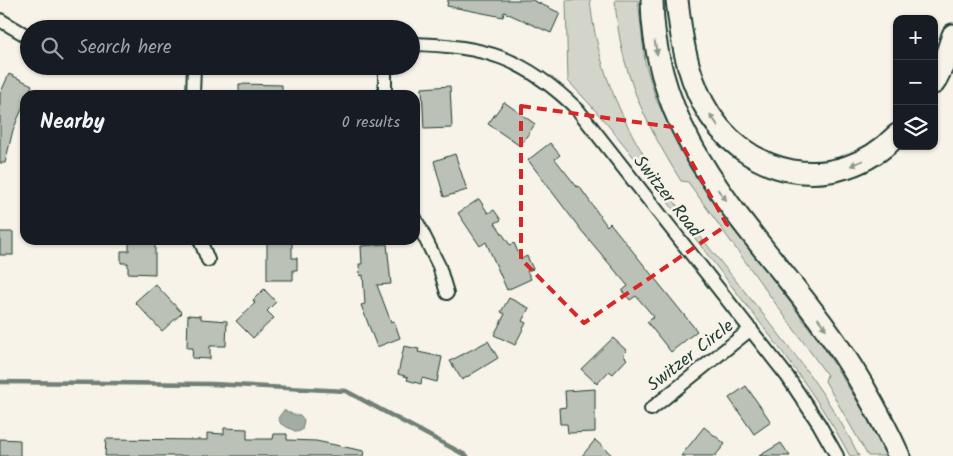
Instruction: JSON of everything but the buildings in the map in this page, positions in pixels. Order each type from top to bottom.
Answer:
[{"type":"highway","points":[[652,0],[654,36],[658,57],[671,104],[682,131],[714,184],[848,362],[869,396],[899,456]]},
{"type":"highway","points":[[677,0],[682,43],[691,78],[703,104],[716,123],[732,142],[745,152],[766,163],[791,171],[822,172],[841,169],[859,163],[873,156],[893,138]]},
{"type":"highway","points":[[938,75],[953,34]]},
{"type":"street","points":[[0,20],[20,32]]},
{"type":"street","name":"Switzer Road","points":[[420,44],[450,44],[483,51],[532,71],[553,85],[578,110],[787,376],[837,456]]},
{"type":"street","points":[[193,90],[194,75]]},
{"type":"street","points":[[385,75],[385,90]]},
{"type":"street","points":[[420,228],[439,266],[447,293]]},
{"type":"street","points":[[202,245],[208,260]]},
{"type":"street","name":"Switzer Circle","points":[[650,409],[751,329]]},
{"type":"highlighted area","points":[[521,106],[672,127],[727,225],[584,323],[521,259]]},
{"type":"shaded area","points":[[566,0],[590,0],[604,67],[629,128],[662,185],[787,344],[826,398],[859,456],[850,456],[819,404],[784,354],[624,145],[568,81]]},
{"type":"shaded area","points":[[615,0],[638,0],[645,62],[656,99],[691,170],[822,345],[864,412],[886,456],[868,456],[825,381],[827,375],[688,182],[681,181],[656,138],[636,95],[622,50]]},
{"type":"shaded area","points":[[284,410],[294,415],[300,415],[304,420],[302,430],[297,432],[281,424],[278,418]]},
{"type":"waterway","points":[[0,382],[212,384],[346,391],[467,456]]}]
